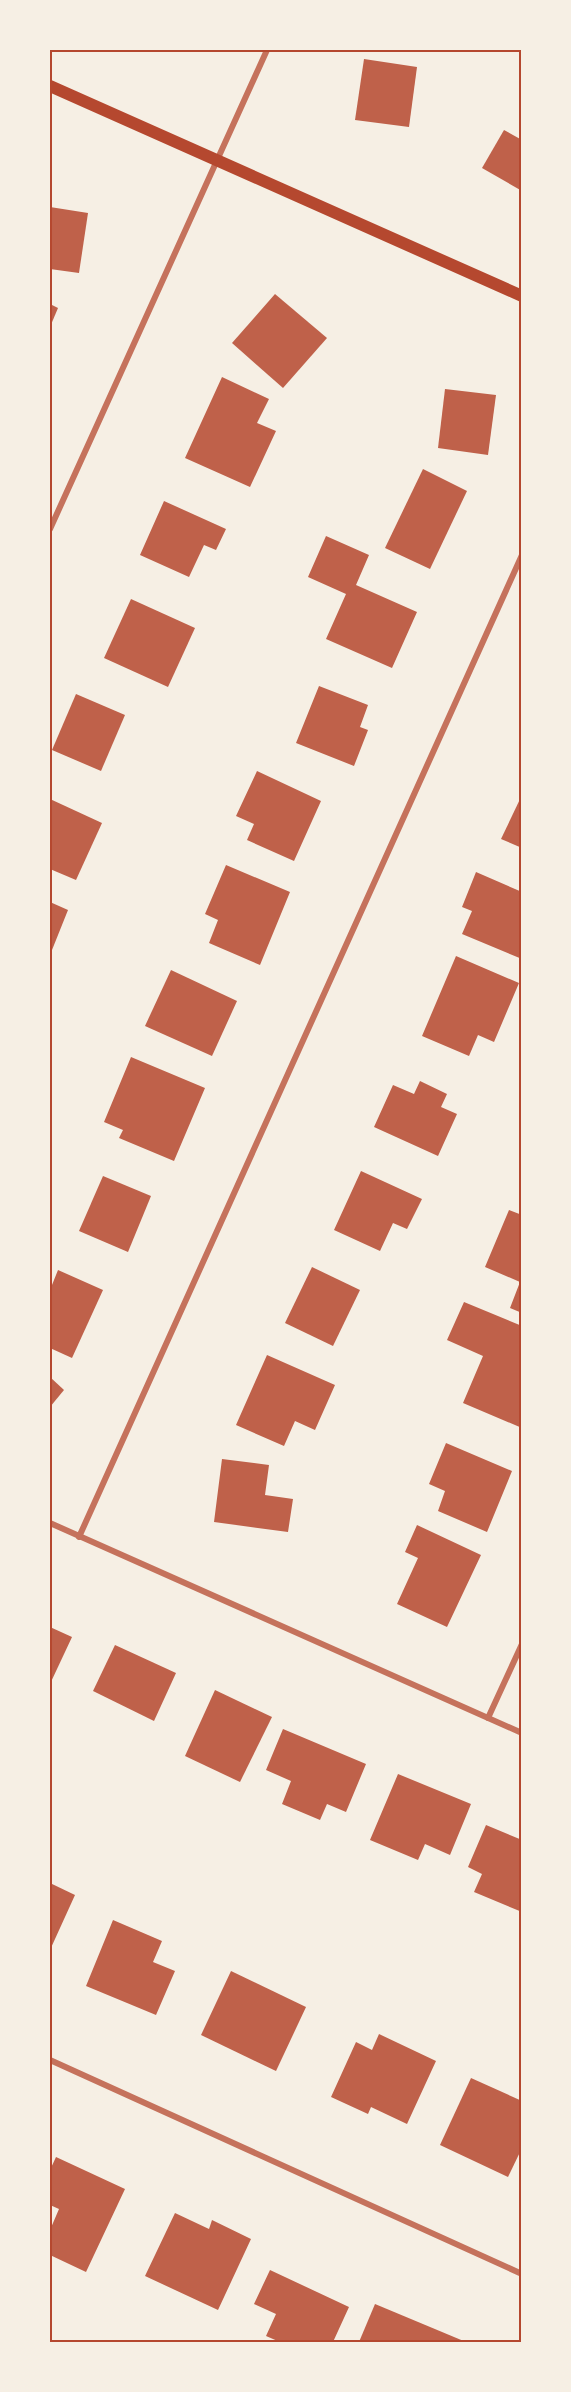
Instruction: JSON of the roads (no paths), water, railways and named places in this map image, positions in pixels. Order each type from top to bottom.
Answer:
[{"type":"main road","points":[[50,86],[522,296]]},
{"type":"street","points":[[50,529],[267,50]]},
{"type":"street","points":[[79,1537],[522,555]]},
{"type":"street","points":[[50,1523],[522,1733]]},
{"type":"street","points":[[488,1718],[522,1644]]},
{"type":"street","points":[[50,2060],[522,2274]]}]
